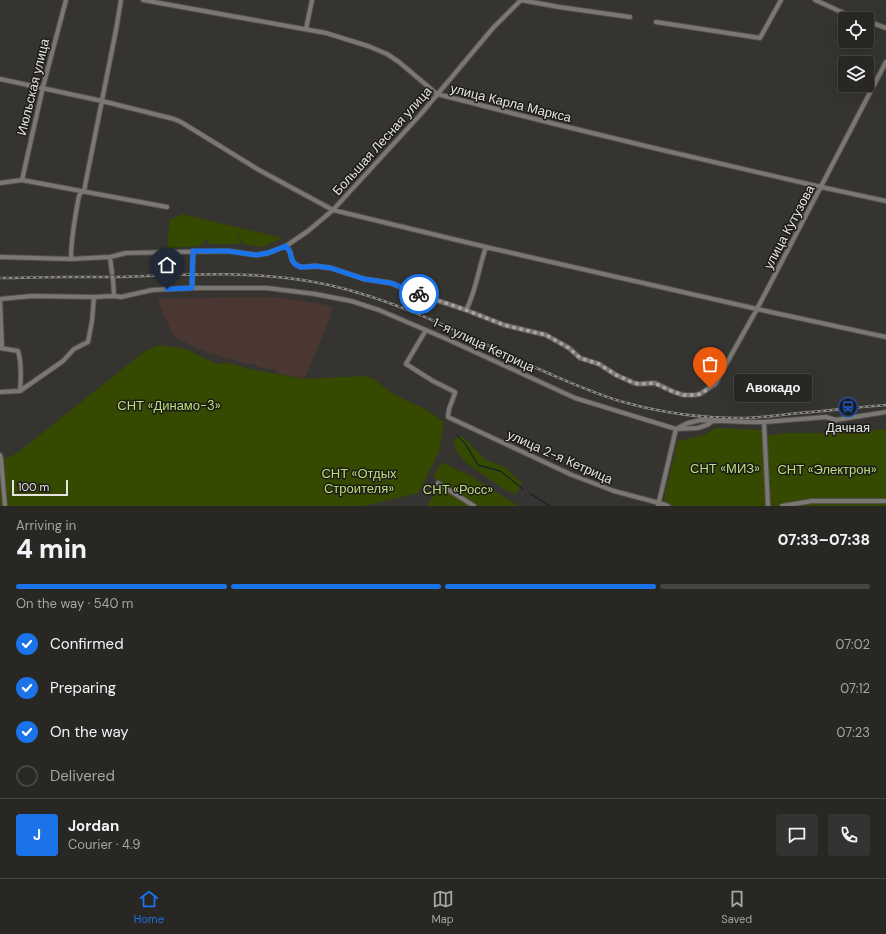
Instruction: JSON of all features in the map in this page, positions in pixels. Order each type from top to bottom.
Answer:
[{"type":"street","name":"Июльская улица","points":[[22,180],[43,87],[66,0]]},
{"type":"street","points":[[71,259],[74,222],[79,196],[81,192],[84,191],[120,0]]},
{"type":"street","name":"улица Карла Маркса","points":[[143,0],[326,33],[368,46],[387,54],[399,62],[437,94],[554,124],[886,201]]},
{"type":"street","points":[[306,29],[312,0]]},
{"type":"street","points":[[521,0],[630,17]]},
{"type":"street","name":"Большая Лесная улица","points":[[0,257],[71,259],[110,257],[126,253],[193,251],[228,251],[256,255],[268,253],[286,246],[308,231],[344,199],[493,28],[521,0]]},
{"type":"street","points":[[656,22],[760,38],[781,0]]},
{"type":"street","points":[[815,0],[842,12]]},
{"type":"street","points":[[874,24],[886,28]]},
{"type":"street","name":"улица Кутузова","points":[[466,310],[504,325],[546,335],[569,348],[580,358],[599,364],[616,375],[634,383],[654,383],[683,395],[700,394],[715,384],[757,309],[886,62]]},
{"type":"street","points":[[0,78],[174,119],[259,170],[333,210],[486,247],[886,337]]},
{"type":"street","points":[[0,183],[22,180],[166,207]]},
{"type":"street","points":[[286,246],[290,252],[292,260],[300,267],[315,266],[331,268],[364,279],[391,283],[409,291],[466,310],[486,247]]},
{"type":"street","points":[[192,288],[193,251]]},
{"type":"street","points":[[110,257],[112,273]]},
{"type":"street","points":[[113,279],[114,296]]},
{"type":"street","name":"1-я улица Кетрица","points":[[0,299],[32,296],[121,297],[152,290],[192,288],[267,288],[315,294],[351,301],[379,310],[575,398],[676,429],[698,428],[707,425],[714,420]]},
{"type":"street","points":[[0,392],[20,391],[63,361],[74,349],[88,342],[94,297]]},
{"type":"street","points":[[0,299],[1,348],[18,351],[20,357],[20,391]]},
{"type":"street","name":"улица 2-я Кетрица","points":[[426,330],[406,364],[455,392],[448,417],[572,475],[614,491],[658,505],[668,506]]},
{"type":"street","points":[[658,505],[676,429],[688,423],[701,420],[764,422],[826,417],[836,420],[843,420],[886,412]]},
{"type":"street","points":[[764,422],[768,506]]},
{"type":"street","points":[[0,455],[5,506]]},
{"type":"street","points":[[438,483],[474,506]]},
{"type":"street","points":[[782,506],[812,501],[886,501]]},
{"type":"shaded area","points":[[273,297],[317,303],[333,307],[330,318],[305,378],[280,374],[276,370],[258,367],[255,364],[248,364],[206,352],[174,337],[159,304],[159,299]]},
{"type":"green space","points":[[182,214],[282,238],[263,247],[242,243],[239,234],[232,234],[239,235],[239,244],[209,244],[209,237],[200,246],[167,248],[170,220]]},
{"type":"green space","name":"СНТ «Динамо-3»","points":[[159,345],[185,349],[217,364],[229,363],[249,369],[305,379],[364,376],[372,378],[394,394],[427,410],[444,422],[439,452],[418,493],[364,506],[0,506],[0,460],[12,456],[21,450],[145,351]]},
{"type":"green space","points":[[715,428],[761,430],[765,436],[786,433],[846,433],[886,429],[886,506],[662,506],[678,441],[704,435]]},
{"type":"green space","points":[[462,436],[486,460],[505,467],[522,483],[516,494],[507,491],[465,462],[455,448],[454,439]]},
{"type":"green space","name":"СНТ «Росс»","points":[[442,462],[461,472],[462,471],[519,506],[427,506],[441,483],[433,476]]},
{"type":"waterway","points":[[457,435],[466,445],[478,465],[500,471],[523,489]]},
{"type":"waterway","points":[[531,494],[550,506]]},
{"type":"railway","points":[[0,278],[224,274],[304,280],[357,292],[411,311],[583,388],[616,400],[654,410],[697,416],[747,418],[886,405]]},
{"type":"way so far","points":[[419,294],[504,325],[546,335],[569,348],[580,358],[599,364],[625,380],[634,383],[654,383],[683,395],[700,394],[710,388]]},
{"type":"place","name":"Авокадо","points":[[710,388]]},
{"type":"place","name":"Дачная","points":[[848,407]]},
{"type":"route","points":[[167,289],[192,288],[193,251],[228,251],[256,255],[268,253],[286,246],[290,252],[292,260],[300,267],[315,266],[331,268],[364,279],[391,283],[419,294]]},
{"type":"park label","name":"СНТ «МИЗ»","points":[[725,468]]},
{"type":"park label","name":"СНТ «Электрон»","points":[[827,469]]},
{"type":"park label","name":"СНТ «Отдых Строителя»","points":[[359,480]]}]
